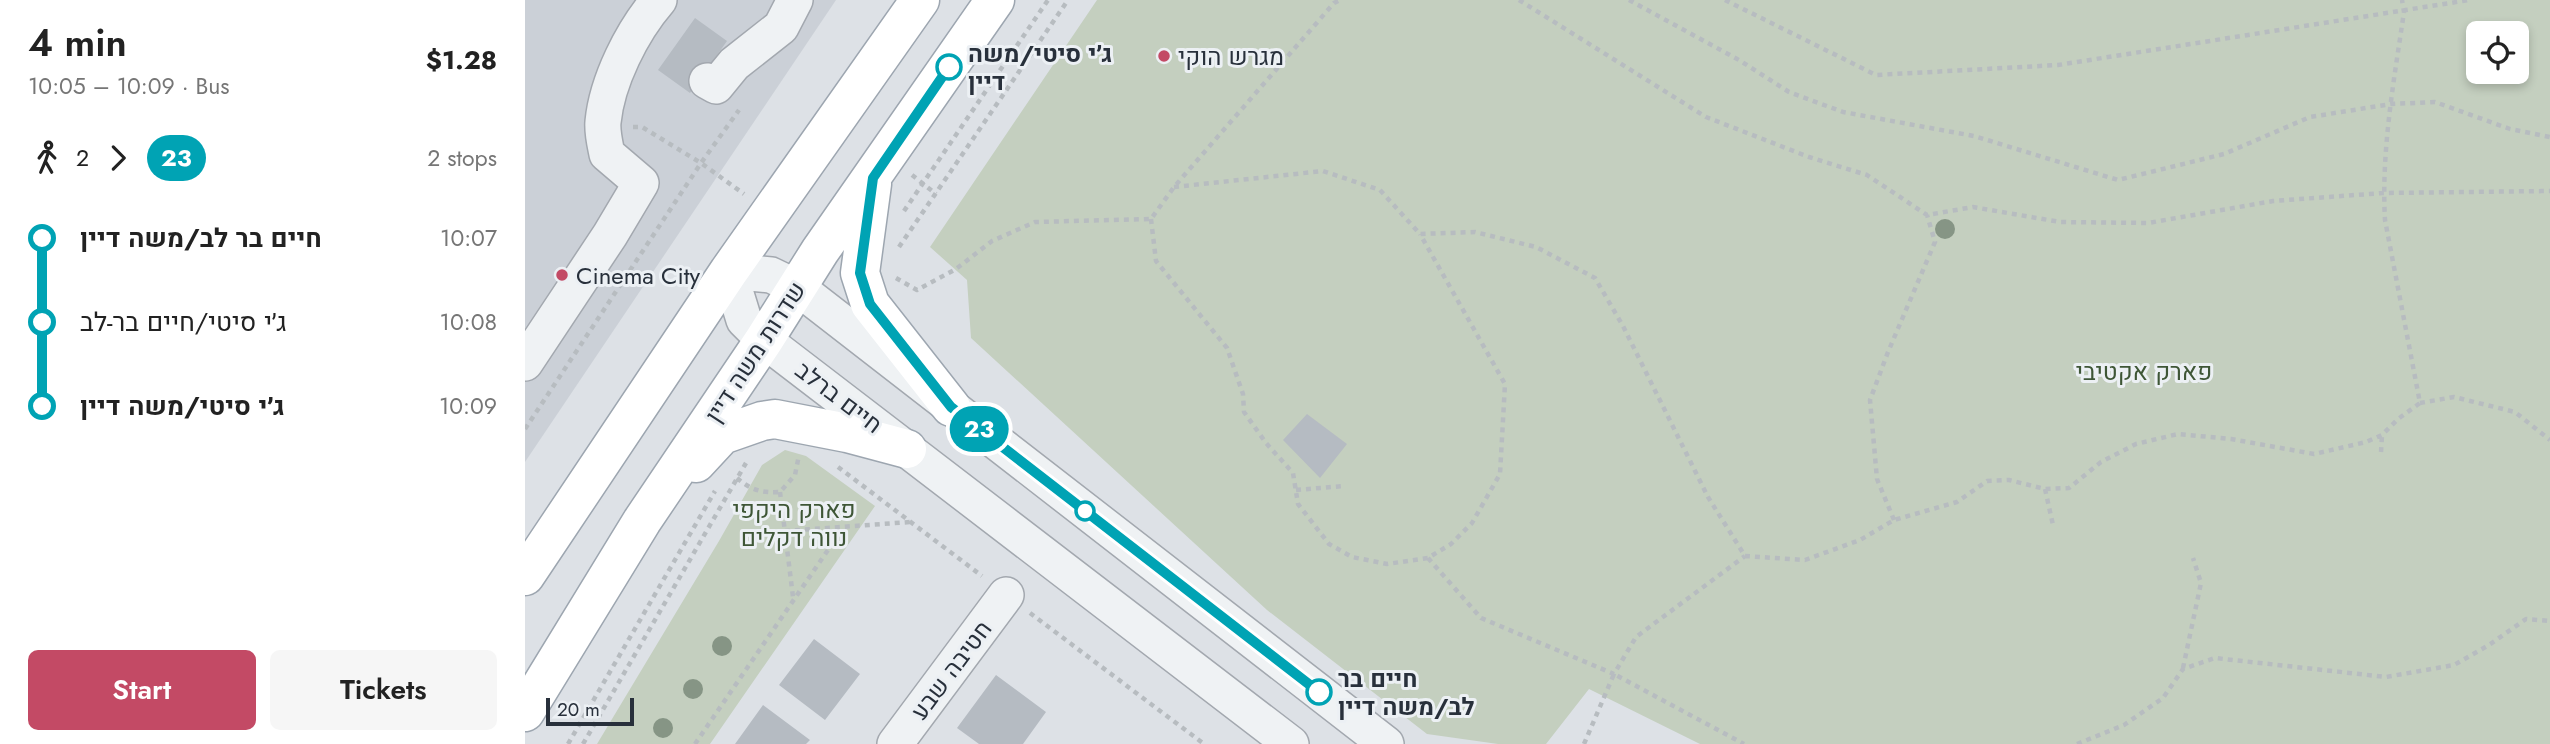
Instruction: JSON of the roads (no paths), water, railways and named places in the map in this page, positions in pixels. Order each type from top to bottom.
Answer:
[{"type":"main road","points":[[525,576],[729,271],[920,0]]},
{"type":"main road","name":"שדרות משה דיין","points":[[525,712],[642,521],[764,340],[820,251],[995,0]]},
{"type":"main road","points":[[873,178],[860,273],[868,273],[870,304],[951,407]]},
{"type":"main road","points":[[642,521],[722,435],[762,421],[787,421],[907,449]]},
{"type":"street","points":[[525,363],[603,246],[641,183],[607,154],[602,124],[615,73],[650,10],[659,0]]},
{"type":"street","points":[[707,81],[716,86],[734,64],[781,27],[795,0]]},
{"type":"street","points":[[729,271],[771,275],[798,288],[1375,735],[1398,744]]},
{"type":"street","name":"חיים ברלב","points":[[729,271],[744,320],[764,340],[1291,744]]},
{"type":"street","name":"חטיבה שבע","points":[[895,744],[1006,595]]},
{"type":"place","name":"מגרש הוקי","points":[[1164,56]]},
{"type":"place","name":"ג׳י סיטי/משה דיין","points":[[949,67]]},
{"type":"place","name":"Cinema City","points":[[562,275]]},
{"type":"place","name":"חיים בר לב/משה דיין","points":[[1319,692]]},
{"type":"park label","name":"פארק אקטיבי","points":[[2144,371]]},
{"type":"park label","name":"פארק היקפי נווה דקלים","points":[[794,523]]}]
